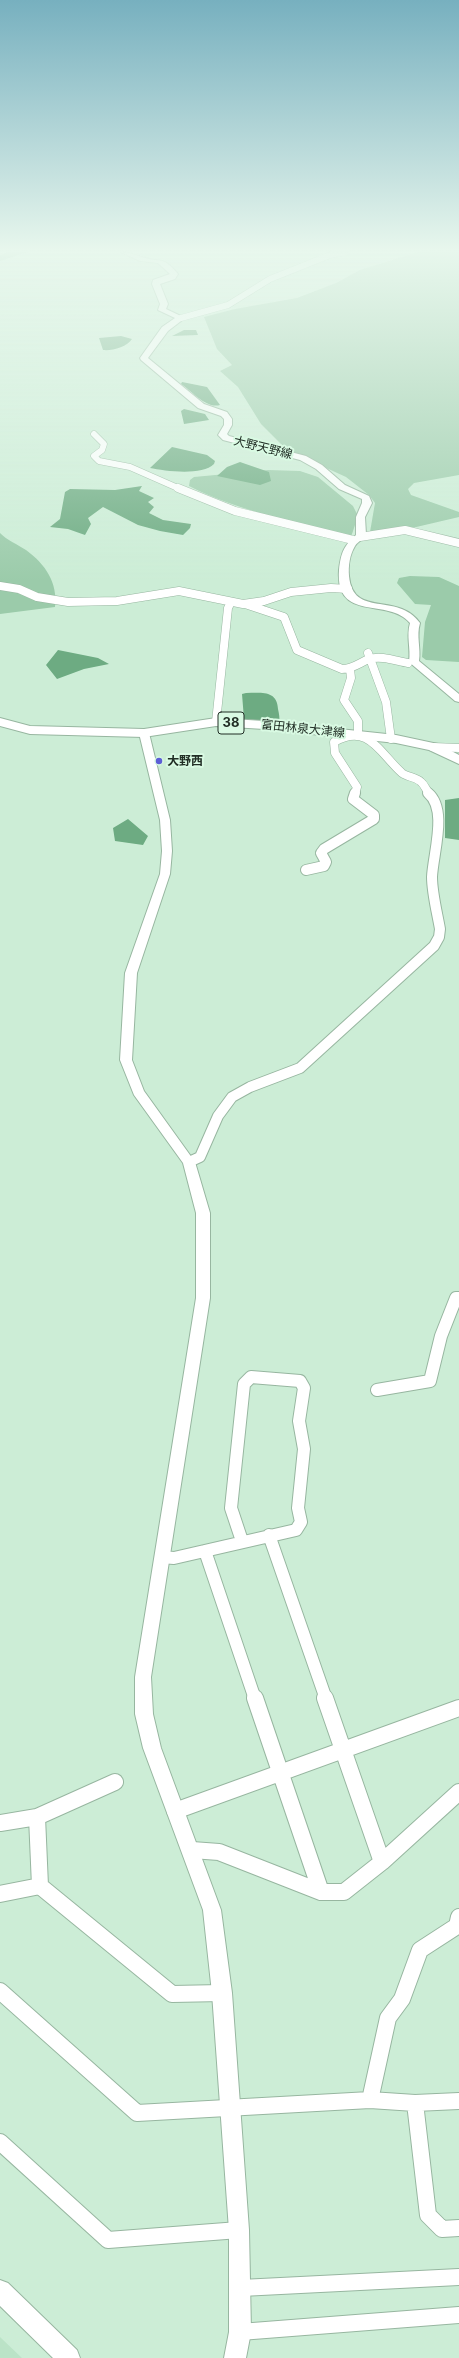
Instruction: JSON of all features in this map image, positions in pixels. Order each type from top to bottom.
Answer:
[{"type":"main road","name":"大野天野線","points":[[149,362],[201,406],[224,414],[228,419],[228,424],[222,435],[226,438],[278,450],[303,458],[319,467],[342,486],[366,498],[368,503],[360,515],[362,531],[357,539],[350,544],[343,573],[346,584]]},
{"type":"main road","points":[[346,584],[350,597],[357,603],[395,608],[411,617],[415,623],[412,633],[416,647],[414,662],[459,699]]},
{"type":"main road","name":"富田林泉大津線","points":[[0,722],[30,730],[144,733],[216,722],[391,739],[433,747],[459,760]]},
{"type":"street","points":[[94,434],[104,444],[102,450],[94,456],[99,461],[130,467],[153,478],[236,511],[264,520],[357,539],[405,530],[459,543]]},
{"type":"street","points":[[242,604],[264,601],[291,592],[331,588],[346,584]]},
{"type":"street","points":[[0,586],[19,589],[37,597],[68,602],[117,601],[179,591],[242,604],[284,617],[297,650],[302,653],[324,659],[334,667],[350,669],[369,656],[408,663]]},
{"type":"street","points":[[216,722],[228,608],[231,602]]},
{"type":"street","points":[[369,656],[386,702],[391,739]]},
{"type":"street","points":[[350,669],[351,678],[344,700],[358,721],[358,735]]},
{"type":"street","points":[[144,733],[165,820],[167,851],[165,874],[131,972],[126,1060],[138,1092],[189,1162],[203,1213],[203,1298],[143,1677],[144,1714],[152,1748],[175,1811],[192,1850],[212,1910],[222,1993],[239,2230],[241,2288],[240,2332],[235,2358]]},
{"type":"street","points":[[189,1162],[200,1157],[225,1103],[243,1090],[289,1075],[300,1068],[434,946],[438,937],[440,928],[432,878],[439,819],[433,797],[427,792],[422,782],[402,773],[387,755],[367,739],[358,735],[341,738],[334,742],[335,753],[357,787],[353,799],[356,803],[374,815],[374,819],[347,838],[324,847],[321,853],[326,862],[324,866],[306,870]]},
{"type":"street","points":[[433,747],[459,748]]},
{"type":"street","points":[[377,1390],[430,1381],[441,1336],[456,1298],[459,1298]]},
{"type":"street","points":[[161,1557],[174,1558],[242,1541],[296,1530],[302,1522],[298,1508],[304,1449],[299,1421],[304,1388],[300,1381],[251,1377],[244,1384],[231,1508],[242,1541]]},
{"type":"street","points":[[269,1535],[382,1862]]},
{"type":"street","points":[[205,1551],[321,1892]]},
{"type":"street","points":[[175,1811],[459,1708]]},
{"type":"street","points":[[0,1823],[37,1817],[115,1782]]},
{"type":"street","points":[[192,1850],[219,1852],[321,1892],[344,1892],[382,1862],[459,1792]]},
{"type":"street","points":[[37,1817],[40,1886],[172,1994],[222,1993]]},
{"type":"street","points":[[0,1894],[40,1886]]},
{"type":"street","points":[[370,2100],[388,2018],[402,1999],[420,1950],[457,1926],[459,1917]]},
{"type":"street","points":[[0,1991],[137,2113],[370,2100],[415,2103],[459,2100]]},
{"type":"street","points":[[415,2103],[428,2215],[442,2229],[459,2228]]},
{"type":"street","points":[[0,2142],[108,2240],[239,2230]]},
{"type":"street","points":[[241,2288],[459,2277]]},
{"type":"street","points":[[0,2291],[69,2358]]},
{"type":"street","points":[[240,2332],[459,2315]]},
{"type":"shaded area","points":[[229,362],[459,362],[459,475],[414,483],[408,489],[411,495],[459,512],[459,517],[412,528],[404,526],[370,532],[375,503],[369,495],[346,477],[287,450],[261,424],[238,387],[220,371],[232,365]]},
{"type":"shaded area","points":[[182,382],[207,387],[220,405],[215,406],[199,399],[181,384]]},
{"type":"shaded area","points":[[184,409],[205,414],[209,420],[184,424],[181,411]]},
{"type":"shaded area","points":[[172,447],[207,455],[215,461],[214,464],[201,470],[183,472],[150,468]]},
{"type":"shaded area","points":[[240,462],[269,472],[271,481],[260,485],[217,476],[227,467]]},
{"type":"shaded area","points":[[268,470],[300,471],[318,477],[353,506],[358,516],[351,537],[248,510],[189,486],[190,480],[194,477]]},
{"type":"shaded area","points":[[142,486],[139,491],[154,498],[148,502],[154,507],[149,513],[163,520],[191,524],[190,528],[183,535],[138,525],[103,507],[88,518],[91,524],[85,535],[68,529],[50,527],[60,519],[65,492],[70,489],[115,490]]},
{"type":"shaded area","points":[[0,533],[33,555],[49,574],[54,590],[55,607],[0,614]]},
{"type":"shaded area","points":[[410,576],[439,577],[459,586],[459,662],[426,660],[422,657],[425,622],[431,605],[415,604],[397,583],[399,578]]},
{"type":"shaded area","points":[[58,650],[98,658],[109,664],[84,669],[57,679],[46,665]]},
{"type":"shaded area","points":[[262,693],[275,698],[279,722],[244,719],[242,694]]},
{"type":"shaded area","points":[[459,798],[459,840],[445,838],[445,800]]},
{"type":"shaded area","points":[[128,819],[148,836],[143,845],[115,841],[113,828]]},
{"type":"shaded area","points":[[0,2337],[22,2358],[0,2358]]},
{"type":"place","name":"大野西","points":[[159,761]]}]
